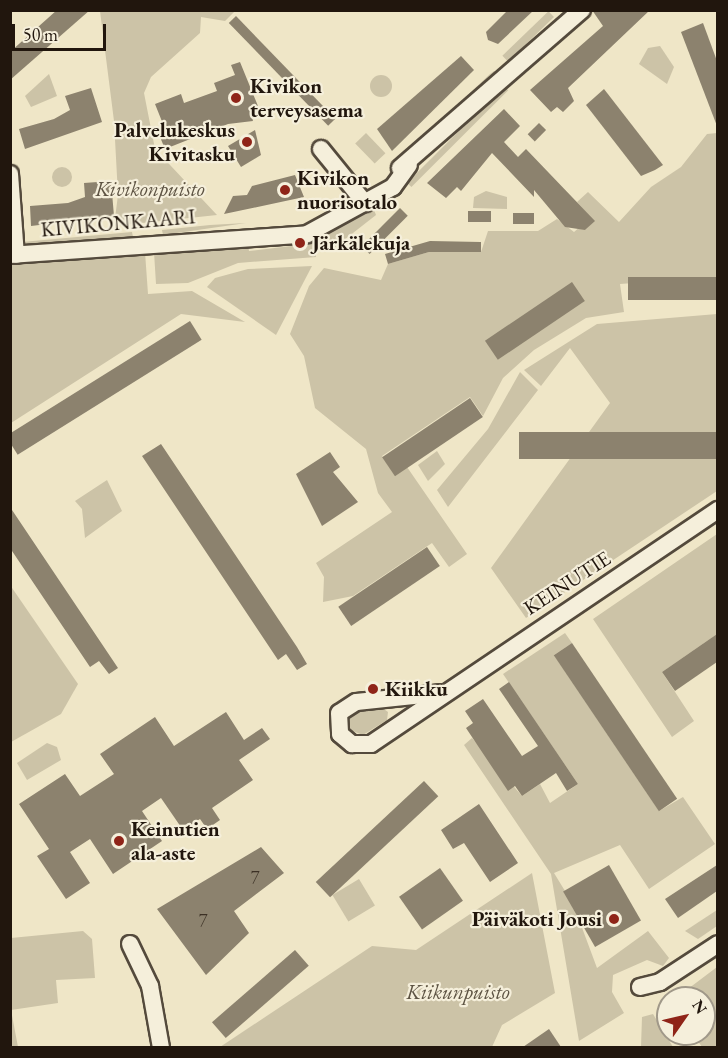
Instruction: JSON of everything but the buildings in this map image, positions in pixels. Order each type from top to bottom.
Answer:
[{"type":"street","name":"KIVIKONKAARI","points":[[549,34],[567,10]]},
{"type":"street","name":"KIVIKONKAARI","points":[[13,255],[230,237],[307,234],[365,203],[382,189],[399,182],[410,165],[549,34],[582,10]]},
{"type":"street","points":[[321,149],[365,203]]},
{"type":"street","points":[[10,174],[13,255]]},
{"type":"street","name":"KEINUTIE","points":[[442,693],[356,702],[339,713],[340,734],[352,744],[371,744],[442,693],[717,510]]},
{"type":"street","points":[[130,944],[150,986],[161,1047]]},
{"type":"street","points":[[640,987],[660,982],[717,944]]},
{"type":"green space","name":"Kivikonpuisto","points":[[100,11],[235,11],[225,21],[201,17],[200,33],[151,77],[144,93],[155,149],[217,215],[114,226],[118,195],[114,121]]},
{"type":"green space","points":[[548,11],[554,17],[508,61],[502,56]]},
{"type":"green space","points":[[660,46],[674,67],[667,84],[639,64],[648,48]]},
{"type":"green space","points":[[494,71],[499,72],[414,146],[490,74]]},
{"type":"green space","points":[[49,74],[57,96],[31,107],[25,96]]},
{"type":"green space","points":[[381,75],[389,78],[392,86],[389,94],[381,97],[373,94],[370,86],[373,78]]},
{"type":"green space","points":[[504,86],[508,90],[411,187],[407,183]]},
{"type":"green space","points":[[366,133],[385,153],[375,164],[355,143]]},
{"type":"green space","points":[[717,133],[717,277],[620,284],[624,312],[586,318],[534,350],[503,378],[483,416],[470,397],[382,456],[395,475],[407,467],[467,554],[449,567],[432,543],[353,596],[323,602],[324,577],[316,563],[392,512],[378,493],[366,449],[315,408],[304,356],[290,334],[309,286],[324,268],[381,280],[388,264],[429,252],[481,252],[488,231],[538,231],[557,219],[574,232],[581,226],[585,230],[594,221],[577,202],[588,192],[619,222],[651,187],[681,167],[707,134]]},
{"type":"green space","points":[[62,167],[69,170],[72,177],[69,184],[62,187],[55,184],[52,177],[55,170]]},
{"type":"green space","points":[[486,191],[507,197],[507,209],[473,208],[474,197]]},
{"type":"green space","points":[[374,210],[376,215],[330,251],[325,234]]},
{"type":"green space","points":[[246,223],[163,235],[162,230],[210,225]]},
{"type":"green space","points":[[132,232],[133,237],[29,246],[22,242]]},
{"type":"green space","points":[[316,243],[316,257],[238,263],[188,283],[156,284],[154,252],[248,245],[249,251]]},
{"type":"green space","points":[[145,252],[148,294],[192,291],[245,322],[181,314],[11,423],[11,261]]},
{"type":"green space","points":[[312,266],[276,335],[207,287],[215,278],[248,269]]},
{"type":"green space","points":[[717,314],[717,491],[526,618],[491,568],[610,403],[570,348],[541,386],[524,370],[597,324]]},
{"type":"green space","points":[[520,372],[538,390],[448,507],[437,490],[488,429]]},
{"type":"green space","points":[[437,451],[445,464],[428,481],[418,465]]},
{"type":"green space","points":[[107,480],[122,511],[85,538],[82,509],[75,501]]},
{"type":"green space","points":[[717,534],[717,634],[662,672],[694,721],[672,737],[593,619]]},
{"type":"green space","points":[[10,585],[78,684],[61,714],[11,742]]},
{"type":"green space","points":[[565,633],[572,643],[554,655],[659,811],[683,797],[715,844],[649,889],[620,845],[554,873],[584,922],[581,925],[597,968],[648,931],[669,958],[663,966],[647,960],[613,975],[612,992],[624,1013],[579,1041],[551,874],[464,745],[472,738],[522,796],[540,784],[550,803],[578,784],[503,674]]},
{"type":"green space","points":[[381,707],[388,712],[387,720],[363,735],[350,730],[347,718],[353,711]]},
{"type":"green space","points":[[47,743],[57,747],[61,760],[27,780],[17,763]]},
{"type":"green space","name":"Kiikunpuisto","points":[[532,873],[555,993],[502,1025],[492,1047],[220,1047],[372,946],[416,950]]},
{"type":"green space","points":[[359,879],[375,906],[348,922],[332,895]]},
{"type":"green space","points":[[717,910],[717,926],[698,939],[685,931]]},
{"type":"green space","points":[[83,931],[92,939],[95,978],[56,980],[58,1003],[11,1010],[11,938]]},
{"type":"green space","points":[[717,967],[717,1047],[701,1046],[716,1046],[716,986],[692,986]]},
{"type":"green space","points":[[11,1010],[18,1047],[11,1047]]},
{"type":"green space","points":[[653,1014],[656,1019],[656,1046],[673,1047],[641,1047],[642,1017]]},
{"type":"place","name":"Kivikon terveysasema","points":[[236,98]]},
{"type":"place","name":"Palvelukeskus Kivitasku","points":[[247,142]]},
{"type":"place","name":"Kivikon nuorisotalo","points":[[285,190]]},
{"type":"place","name":"Järkälekuja","points":[[300,243]]},
{"type":"place","name":"Kiikku","points":[[373,689]]},
{"type":"place","name":"Keinutien ala-aste","points":[[119,841]]},
{"type":"place","name":"Päiväkoti Jousi","points":[[614,919]]}]
